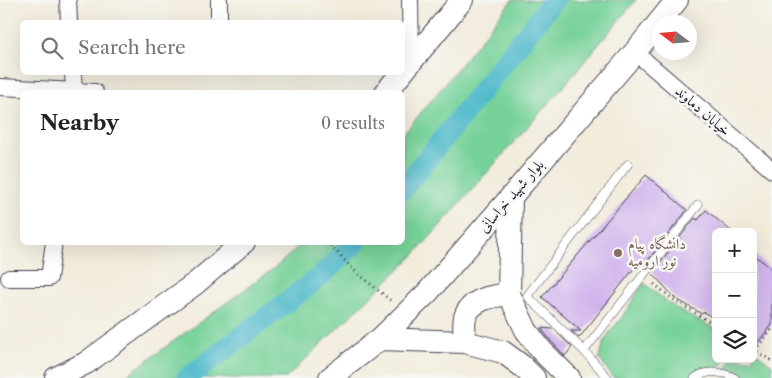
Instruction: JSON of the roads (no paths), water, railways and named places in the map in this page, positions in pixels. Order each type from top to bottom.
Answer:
[{"type":"main road","points":[[405,69],[462,0]]},
{"type":"main road","name":"بلوار شهید خراسانی","points":[[330,378],[380,339],[427,293],[635,52],[677,0]]},
{"type":"main road","points":[[388,90],[400,75]]},
{"type":"main road","points":[[511,197],[509,294],[526,330],[541,350],[569,378]]},
{"type":"main road","points":[[56,378],[94,358],[196,283],[240,245]]},
{"type":"main road","points":[[465,342],[466,315],[473,305],[482,299],[509,294]]},
{"type":"main road","points":[[380,339],[465,342],[504,352],[528,372]]},
{"type":"street","points":[[68,0],[70,20]]},
{"type":"street","points":[[219,0],[219,20]]},
{"type":"street","points":[[410,0],[411,62]]},
{"type":"street","name":"خیابان دماوند","points":[[635,52],[772,170]]},
{"type":"street","points":[[73,75],[74,90]]},
{"type":"street","points":[[0,86],[49,90]]},
{"type":"street","points":[[9,278],[49,278],[54,245]]},
{"type":"lane","points":[[608,378],[584,351],[527,296],[628,164]]},
{"type":"lane","points":[[584,351],[698,205]]},
{"type":"lane","points":[[695,378],[711,372],[722,372],[735,378]]},
{"type":"waterway","points":[[405,186],[554,0]]},
{"type":"waterway","points":[[187,378],[322,275],[353,245]]},
{"type":"place","name":"دانشگاه پیام نور ارومیه","points":[[618,253]]}]
